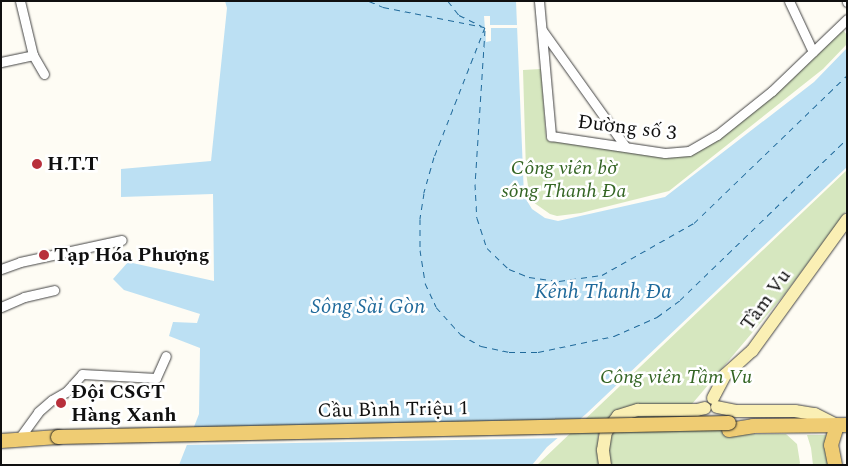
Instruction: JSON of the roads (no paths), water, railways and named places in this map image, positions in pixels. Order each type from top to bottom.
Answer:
[{"type":"main road","name":"Cầu Bình Triệu 1","points":[[1,441],[842,425]]},
{"type":"main road","points":[[836,465],[831,445],[842,425]]},
{"type":"street","points":[[20,1],[33,55],[44,74]]},
{"type":"street","name":"Đường số 3","points":[[539,1],[551,136],[665,153],[689,151],[717,135],[772,91],[847,20]]},
{"type":"street","points":[[789,1],[813,52]]},
{"type":"street","points":[[542,30],[625,146]]},
{"type":"street","points":[[3,64],[33,55]]},
{"type":"street","name":"Tầm Vu","points":[[712,404],[725,375],[752,351],[847,220]]},
{"type":"street","points":[[1,270],[20,262],[122,240]]},
{"type":"street","points":[[1,307],[24,297],[54,290]]},
{"type":"street","points":[[18,440],[38,412],[66,392],[82,374],[156,378],[166,356]]},
{"type":"street","points":[[604,465],[603,450],[606,432],[618,416],[638,410],[697,410],[712,404],[736,411],[795,411],[814,414],[842,425]]},
{"type":"water","name":"Sông Sài Gòn","points":[[225,1],[516,1],[524,196],[532,209],[545,218],[558,221],[665,197],[814,82],[847,48],[847,167],[586,414],[547,447],[532,465],[179,465],[199,414],[200,348],[169,336],[173,322],[197,323],[200,314],[124,290],[113,279],[128,262],[214,281],[213,194],[121,197],[121,169],[211,161],[227,8]]},
{"type":"place","name":"H.T.T","points":[[37,164]]},
{"type":"place","name":"Tạp Hóa Phượng","points":[[44,255]]},
{"type":"place","name":"Đội CSGT Hàng Xanh","points":[[61,403]]},
{"type":"park label","name":"Công viên bờ sông Thanh Đa","points":[[564,180]]},
{"type":"park label","name":"Công viên Tầm Vu","points":[[676,377]]},
{"type":"water label","name":"Kênh Thanh Đa","points":[[603,292]]}]
